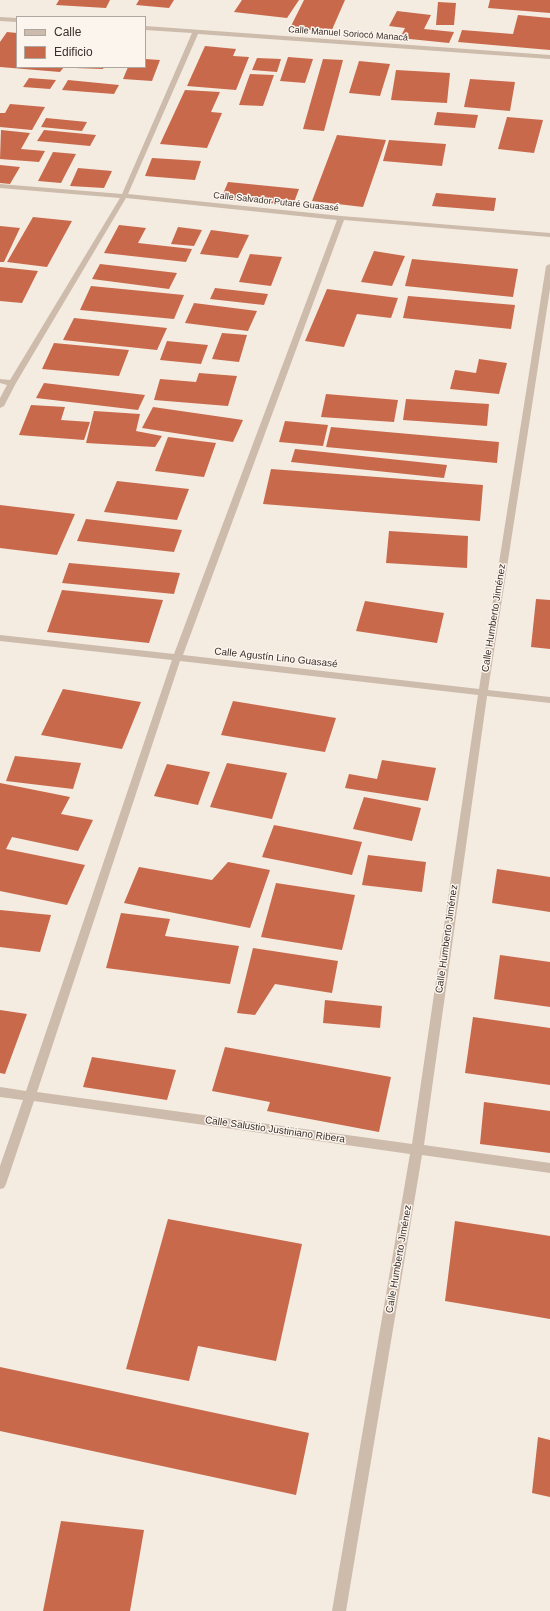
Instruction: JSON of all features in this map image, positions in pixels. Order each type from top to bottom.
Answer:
[{"type":"street","points":[[0,19],[16,20]]},
{"type":"street","name":"Calle Manuel Soriocó Manacá","points":[[146,28],[550,57]]},
{"type":"street","points":[[0,406],[12,383],[124,196],[196,32]]},
{"type":"street","name":"Calle Salvador Putaré Guasasé","points":[[0,186],[124,196],[341,218],[550,235]]},
{"type":"street","points":[[0,1184],[31,1096],[177,658],[341,218]]},
{"type":"street","name":"Calle Humberto Jiménez","points":[[339,1611],[417,1150],[483,692],[550,266]]},
{"type":"street","points":[[0,381],[12,383]]},
{"type":"street","name":"Calle Agustín Lino Guasasé","points":[[0,638],[550,700]]},
{"type":"street","name":"Calle Salustio Justiniano Ribera","points":[[0,1092],[550,1168]]},
{"type":"building","points":[[59,0],[110,0],[106,8],[56,5]]},
{"type":"building","points":[[139,0],[174,0],[169,8],[136,5]]},
{"type":"building","points":[[242,0],[299,0],[287,18],[234,12]]},
{"type":"building","points":[[304,0],[345,0],[331,32],[290,28]]},
{"type":"building","points":[[490,0],[550,0],[550,13],[488,8]]},
{"type":"building","points":[[438,2],[456,3],[454,25],[436,25]]},
{"type":"building","points":[[397,11],[431,15],[424,29],[454,32],[449,43],[400,38],[405,28],[389,26]]},
{"type":"building","points":[[518,15],[550,18],[550,50],[458,42],[462,30],[513,34]]},
{"type":"building","points":[[7,32],[16,33],[16,68],[63,68],[60,72],[0,67],[0,42]]},
{"type":"building","points":[[205,46],[236,49],[233,56],[249,57],[236,90],[187,86]]},
{"type":"building","points":[[288,57],[313,59],[305,83],[280,81]]},
{"type":"building","points":[[257,58],[281,59],[277,72],[252,70]]},
{"type":"building","points":[[146,59],[160,60],[152,81],[123,79],[128,68],[146,68]]},
{"type":"building","points":[[323,59],[343,60],[324,131],[303,129]]},
{"type":"building","points":[[359,61],[390,64],[380,96],[349,93]]},
{"type":"building","points":[[75,68],[104,68],[103,69]]},
{"type":"building","points":[[396,70],[450,73],[447,103],[391,100]]},
{"type":"building","points":[[250,74],[274,75],[263,106],[239,105]]},
{"type":"building","points":[[29,78],[56,80],[50,89],[23,87]]},
{"type":"building","points":[[470,79],[515,82],[510,111],[464,107]]},
{"type":"building","points":[[68,80],[119,85],[114,94],[62,90]]},
{"type":"building","points":[[185,90],[220,92],[211,112],[222,113],[207,148],[160,144]]},
{"type":"building","points":[[10,104],[45,107],[32,130],[0,127],[0,113],[5,113]]},
{"type":"building","points":[[437,112],[478,115],[475,128],[434,125]]},
{"type":"building","points":[[507,117],[543,120],[534,153],[498,149]]},
{"type":"building","points":[[46,118],[87,122],[82,131],[41,127]]},
{"type":"building","points":[[1,130],[30,133],[21,149],[45,151],[39,162],[0,159]]},
{"type":"building","points":[[44,130],[96,135],[90,146],[37,141]]},
{"type":"building","points":[[337,135],[386,140],[363,207],[312,201]]},
{"type":"building","points":[[389,140],[446,144],[442,166],[383,161]]},
{"type":"building","points":[[53,152],[76,154],[61,183],[38,181]]},
{"type":"building","points":[[152,158],[201,161],[195,180],[145,176]]},
{"type":"building","points":[[0,165],[20,167],[10,184],[0,183]]},
{"type":"building","points":[[78,168],[112,171],[104,188],[70,186]]},
{"type":"building","points":[[228,182],[299,189],[293,205],[221,199]]},
{"type":"building","points":[[436,193],[496,198],[494,211],[432,206]]},
{"type":"building","points":[[33,217],[72,221],[47,267],[7,262]]},
{"type":"building","points":[[119,225],[146,228],[138,243],[192,249],[186,262],[104,253]]},
{"type":"building","points":[[0,226],[20,228],[4,262],[0,262]]},
{"type":"building","points":[[178,227],[202,230],[194,246],[171,244]]},
{"type":"building","points":[[211,230],[249,235],[238,258],[200,254]]},
{"type":"building","points":[[374,251],[405,256],[392,286],[361,282]]},
{"type":"building","points":[[250,254],[282,257],[271,286],[239,282]]},
{"type":"building","points":[[412,259],[518,269],[513,297],[405,286]]},
{"type":"building","points":[[100,264],[177,273],[169,289],[92,279]]},
{"type":"building","points":[[0,267],[38,271],[22,303],[0,301]]},
{"type":"building","points":[[91,286],[184,295],[174,319],[80,310]]},
{"type":"building","points":[[215,288],[268,294],[264,305],[210,299]]},
{"type":"building","points":[[327,289],[398,298],[391,318],[357,314],[344,347],[305,341]]},
{"type":"building","points":[[408,296],[515,305],[511,329],[403,318]]},
{"type":"building","points":[[194,303],[257,311],[248,331],[185,323]]},
{"type":"building","points":[[74,318],[167,328],[157,350],[63,340]]},
{"type":"building","points":[[222,333],[247,335],[239,362],[212,359]]},
{"type":"building","points":[[167,341],[208,345],[201,364],[160,360]]},
{"type":"building","points":[[54,343],[129,350],[119,376],[42,369]]},
{"type":"building","points":[[479,359],[507,363],[499,394],[450,389],[455,370],[476,373]]},
{"type":"building","points":[[199,373],[237,376],[228,406],[154,400],[160,379],[196,382]]},
{"type":"building","points":[[44,383],[145,395],[138,410],[36,398]]},
{"type":"building","points":[[326,394],[398,400],[394,422],[321,417]]},
{"type":"building","points":[[406,399],[489,404],[487,426],[403,420]]},
{"type":"building","points":[[31,405],[65,407],[61,420],[90,422],[84,440],[19,435]]},
{"type":"building","points":[[153,407],[243,420],[233,442],[142,428]]},
{"type":"building","points":[[94,411],[140,414],[136,431],[162,436],[155,447],[86,443]]},
{"type":"building","points":[[285,421],[328,425],[323,446],[279,442]]},
{"type":"building","points":[[331,427],[499,442],[497,463],[326,447]]},
{"type":"building","points":[[168,437],[216,443],[204,477],[155,471]]},
{"type":"building","points":[[295,449],[447,465],[444,478],[291,462]]},
{"type":"building","points":[[271,469],[483,485],[480,521],[263,504]]},
{"type":"building","points":[[117,481],[189,489],[177,520],[104,512]]},
{"type":"building","points":[[0,505],[75,514],[57,555],[0,548]]},
{"type":"building","points":[[86,519],[182,530],[174,552],[77,541]]},
{"type":"building","points":[[389,531],[468,536],[467,568],[386,563]]},
{"type":"building","points":[[69,563],[180,573],[174,594],[62,583]]},
{"type":"building","points":[[62,590],[163,600],[149,643],[47,632]]},
{"type":"building","points":[[536,599],[550,600],[550,649],[531,647]]},
{"type":"building","points":[[365,601],[444,613],[437,643],[356,631]]},
{"type":"building","points":[[63,689],[141,702],[122,749],[41,735]]},
{"type":"building","points":[[233,701],[336,718],[325,752],[221,735]]},
{"type":"building","points":[[15,756],[81,763],[73,789],[6,781]]},
{"type":"building","points":[[382,760],[436,768],[428,801],[345,788],[349,774],[377,779]]},
{"type":"building","points":[[227,763],[287,773],[272,819],[210,807]]},
{"type":"building","points":[[167,764],[210,772],[198,805],[154,796]]},
{"type":"building","points":[[0,783],[70,797],[61,814],[93,820],[78,851],[12,837],[6,849],[85,865],[67,905],[0,891]]},
{"type":"building","points":[[364,797],[421,808],[412,841],[353,829]]},
{"type":"building","points":[[274,825],[362,842],[352,875],[262,857]]},
{"type":"building","points":[[368,855],[426,862],[422,892],[362,885]]},
{"type":"building","points":[[228,862],[270,870],[250,928],[124,903],[139,867],[212,880]]},
{"type":"building","points":[[497,869],[550,877],[550,912],[492,903]]},
{"type":"building","points":[[276,883],[355,895],[342,950],[261,937]]},
{"type":"building","points":[[0,910],[51,915],[40,952],[0,947]]},
{"type":"building","points":[[121,913],[170,919],[165,936],[239,946],[230,984],[106,968]]},
{"type":"building","points":[[253,948],[338,961],[332,993],[275,984],[255,1015],[237,1013]]},
{"type":"building","points":[[500,955],[550,962],[550,1007],[494,999]]},
{"type":"building","points":[[325,1000],[382,1006],[380,1028],[323,1023]]},
{"type":"building","points":[[0,1010],[27,1014],[5,1074],[0,1073]]},
{"type":"building","points":[[473,1017],[550,1028],[550,1085],[465,1073]]},
{"type":"building","points":[[225,1047],[391,1077],[379,1132],[267,1111],[270,1102],[212,1091]]},
{"type":"building","points":[[92,1057],[176,1070],[167,1100],[83,1087]]},
{"type":"building","points":[[484,1102],[550,1111],[550,1153],[480,1144]]},
{"type":"building","points":[[168,1219],[302,1244],[276,1361],[198,1346],[189,1381],[126,1369]]},
{"type":"building","points":[[455,1221],[550,1236],[550,1319],[445,1301]]},
{"type":"building","points":[[0,1367],[309,1433],[296,1495],[0,1431]]},
{"type":"building","points":[[538,1437],[550,1440],[550,1497],[532,1493]]},
{"type":"building","points":[[61,1521],[144,1530],[130,1611],[43,1611]]}]
